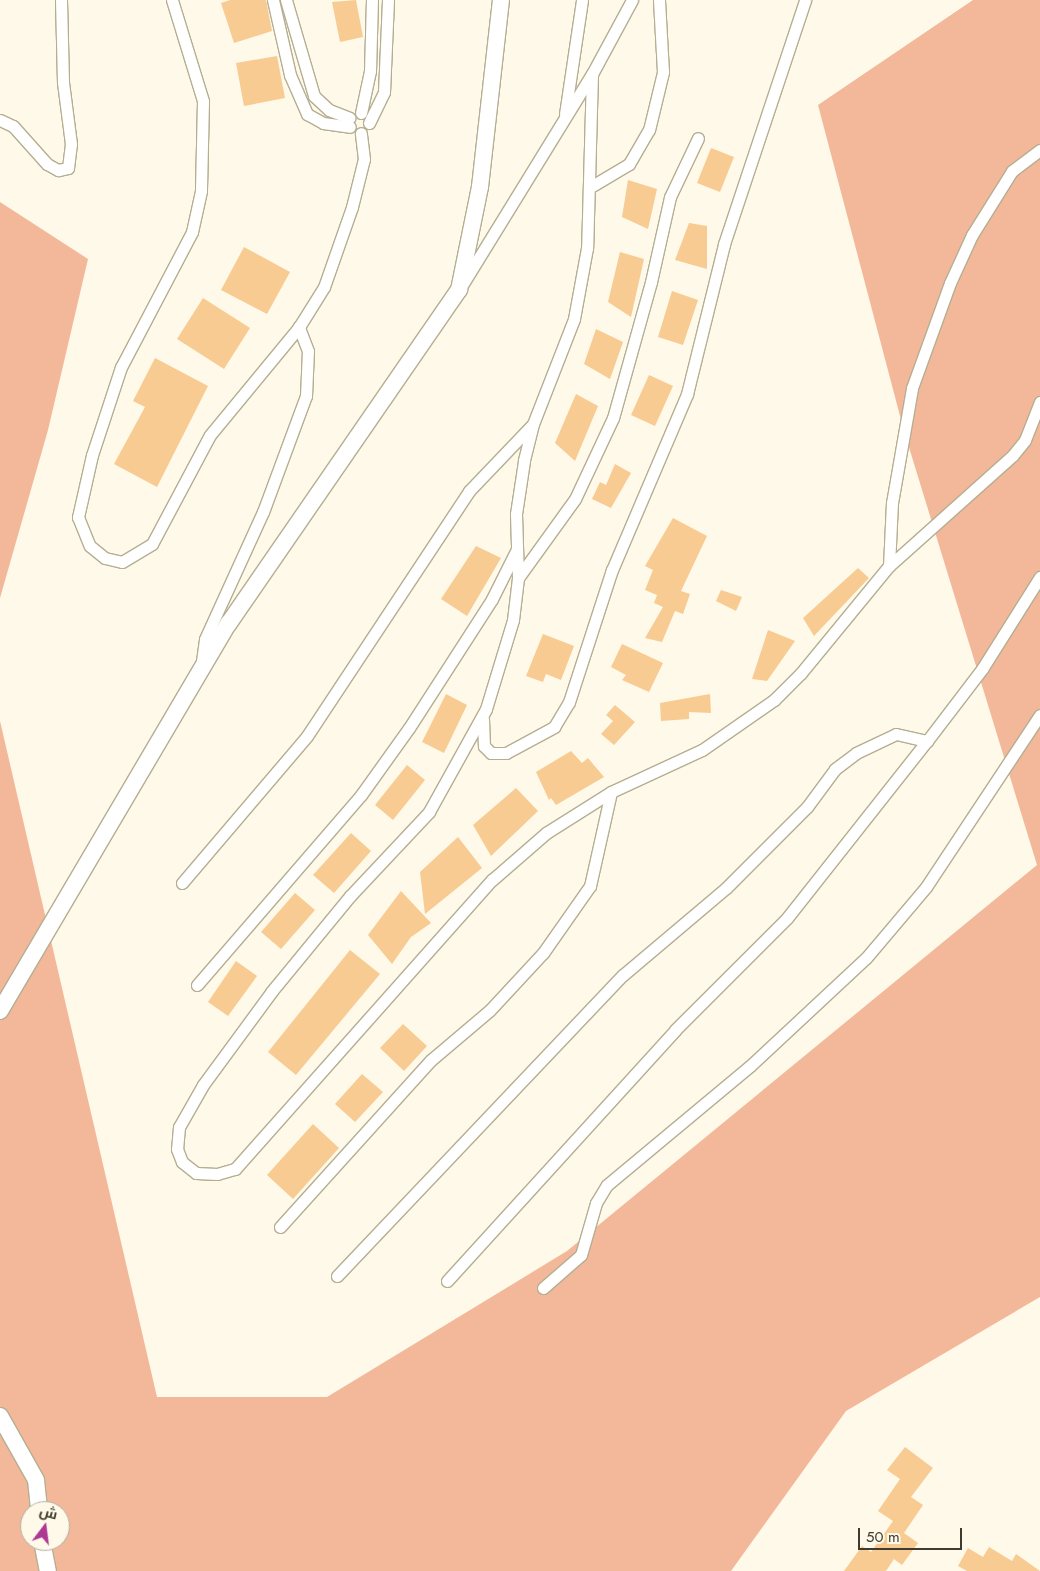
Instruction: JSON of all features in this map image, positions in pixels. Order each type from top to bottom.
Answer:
[{"type":"main road","points":[[0,1011],[201,670],[459,290],[480,187],[501,0]]},
{"type":"main road","points":[[0,1416],[36,1480],[38,1501]]},
{"type":"main road","points":[[44,1551],[48,1571]]},
{"type":"street","points":[[0,120],[13,126],[47,164],[58,170],[68,168],[71,144],[63,82],[62,0]]},
{"type":"street","points":[[172,0],[203,101],[201,191],[180,262],[106,402],[78,517],[90,546],[105,558],[122,562],[146,551],[210,435],[299,328],[340,251],[364,159],[361,133],[350,123],[329,110],[314,96],[286,0]]},
{"type":"street","points":[[273,0],[290,75],[307,114],[323,123],[350,123],[361,113],[370,52],[372,0]]},
{"type":"street","points":[[361,133],[382,100],[388,55],[388,0]]},
{"type":"street","points":[[563,121],[582,0]]},
{"type":"street","points":[[459,290],[592,74],[632,0]]},
{"type":"street","points":[[592,186],[630,164],[649,130],[664,72],[659,0]]},
{"type":"street","points":[[483,714],[484,746],[491,753],[506,753],[554,726],[570,702],[612,570],[687,394],[724,244],[805,0]]},
{"type":"street","points":[[370,52],[388,55]]},
{"type":"street","points":[[592,74],[592,186],[574,320],[533,424],[516,514],[518,578],[513,620],[483,714],[429,812],[350,896],[272,991],[203,1086],[179,1127],[177,1148],[182,1162],[196,1173],[217,1174],[246,1159],[492,880],[546,833],[611,792],[679,762],[752,718],[802,673],[889,566],[993,476],[1037,427],[1040,402]]},
{"type":"street","points":[[361,113],[369,123]]},
{"type":"street","points":[[518,578],[575,499],[613,418],[652,282],[670,197],[698,138]]},
{"type":"street","points":[[889,566],[892,503],[912,388],[950,284],[972,234],[1012,171],[1040,150]]},
{"type":"street","points":[[201,670],[205,639],[263,512],[306,396],[308,351],[299,328]]},
{"type":"street","points":[[182,883],[307,736],[469,491],[533,424]]},
{"type":"street","points":[[196,985],[361,795],[409,728],[492,599],[517,550]]},
{"type":"street","points":[[447,1281],[675,1030],[787,918],[982,669],[1040,577]]},
{"type":"street","points":[[543,1288],[581,1255],[596,1203],[607,1185],[750,1066],[866,958],[926,887],[1040,715]]},
{"type":"street","points":[[337,1276],[623,974],[726,888],[808,807],[835,769],[856,753],[896,734],[927,741]]},
{"type":"street","points":[[280,1227],[432,1060],[490,1010],[543,953],[590,886],[611,792]]},
{"type":"shaded area","points":[[973,0],[1040,0],[1040,1297],[846,1411],[731,1571],[0,1571],[0,721],[157,1397],[327,1397],[567,1251],[1037,865],[904,431],[818,105]]},
{"type":"shaded area","points":[[0,202],[88,259],[48,430],[0,598]]},
{"type":"building","points":[[230,0],[266,0],[272,31],[234,43],[221,3]]},
{"type":"building","points":[[356,0],[363,37],[340,42],[332,2]]},
{"type":"building","points":[[277,56],[285,98],[244,106],[236,63]]},
{"type":"building","points":[[711,148],[734,157],[720,192],[697,183]]},
{"type":"building","points":[[628,180],[657,189],[648,229],[622,217]]},
{"type":"building","points":[[689,223],[707,226],[707,269],[675,260]]},
{"type":"building","points":[[244,247],[290,272],[267,314],[221,290]]},
{"type":"building","points":[[620,252],[644,259],[631,317],[608,302]]},
{"type":"building","points":[[672,291],[698,300],[683,345],[658,337]]},
{"type":"building","points":[[203,298],[250,328],[224,369],[177,339]]},
{"type":"building","points":[[596,329],[623,342],[610,379],[584,364]]},
{"type":"building","points":[[155,358],[208,386],[157,487],[114,464],[145,407],[133,401]]},
{"type":"building","points":[[649,375],[673,386],[655,426],[631,415]]},
{"type":"building","points":[[576,394],[598,406],[575,461],[555,443]]},
{"type":"building","points":[[615,464],[631,473],[611,508],[592,499],[600,482],[606,485]]},
{"type":"building","points":[[673,518],[707,536],[681,591],[690,594],[683,614],[675,611],[662,642],[645,638],[663,607],[654,603],[657,595],[645,590],[653,570],[645,566]]},
{"type":"building","points":[[476,546],[501,558],[467,616],[441,599]]},
{"type":"building","points":[[858,568],[869,578],[814,636],[803,618]]},
{"type":"building","points":[[721,590],[742,597],[736,611],[716,601]]},
{"type":"building","points":[[768,630],[795,641],[767,681],[752,679]]},
{"type":"building","points":[[543,634],[574,646],[561,680],[546,674],[543,682],[526,676]]},
{"type":"building","points":[[622,644],[663,663],[649,692],[622,680],[626,675],[611,667]]},
{"type":"building","points":[[446,694],[467,705],[444,753],[422,742]]},
{"type":"building","points":[[710,694],[711,713],[689,712],[689,719],[661,721],[660,703]]},
{"type":"building","points":[[615,705],[635,722],[614,745],[601,734],[613,721],[606,715]]},
{"type":"building","points":[[571,751],[582,763],[588,758],[604,777],[556,805],[551,798],[549,800],[536,772]]},
{"type":"building","points":[[407,765],[425,780],[393,820],[375,805]]},
{"type":"building","points":[[516,788],[538,811],[491,856],[473,825]]},
{"type":"building","points":[[351,833],[371,851],[334,893],[313,875]]},
{"type":"building","points":[[458,837],[482,868],[425,914],[420,872]]},
{"type":"building","points":[[401,891],[431,923],[411,937],[392,964],[368,935]]},
{"type":"building","points":[[295,893],[315,910],[281,949],[261,932]]},
{"type":"building","points":[[350,950],[380,974],[296,1075],[268,1052]]},
{"type":"building","points":[[236,961],[257,976],[228,1016],[208,1002]]},
{"type":"building","points":[[403,1024],[427,1046],[404,1071],[380,1048]]},
{"type":"building","points":[[362,1074],[383,1092],[355,1122],[335,1104]]},
{"type":"building","points":[[313,1124],[339,1148],[293,1199],[267,1175]]},
{"type":"building","points":[[905,1447],[933,1468],[911,1497],[923,1505],[904,1533],[918,1543],[902,1565],[894,1559],[886,1571],[844,1571],[862,1546],[871,1552],[893,1521],[878,1511],[900,1479],[887,1470]]},
{"type":"building","points":[[989,1547],[1012,1561],[1016,1554],[1040,1571],[967,1571],[958,1566],[968,1548],[983,1557]]}]
